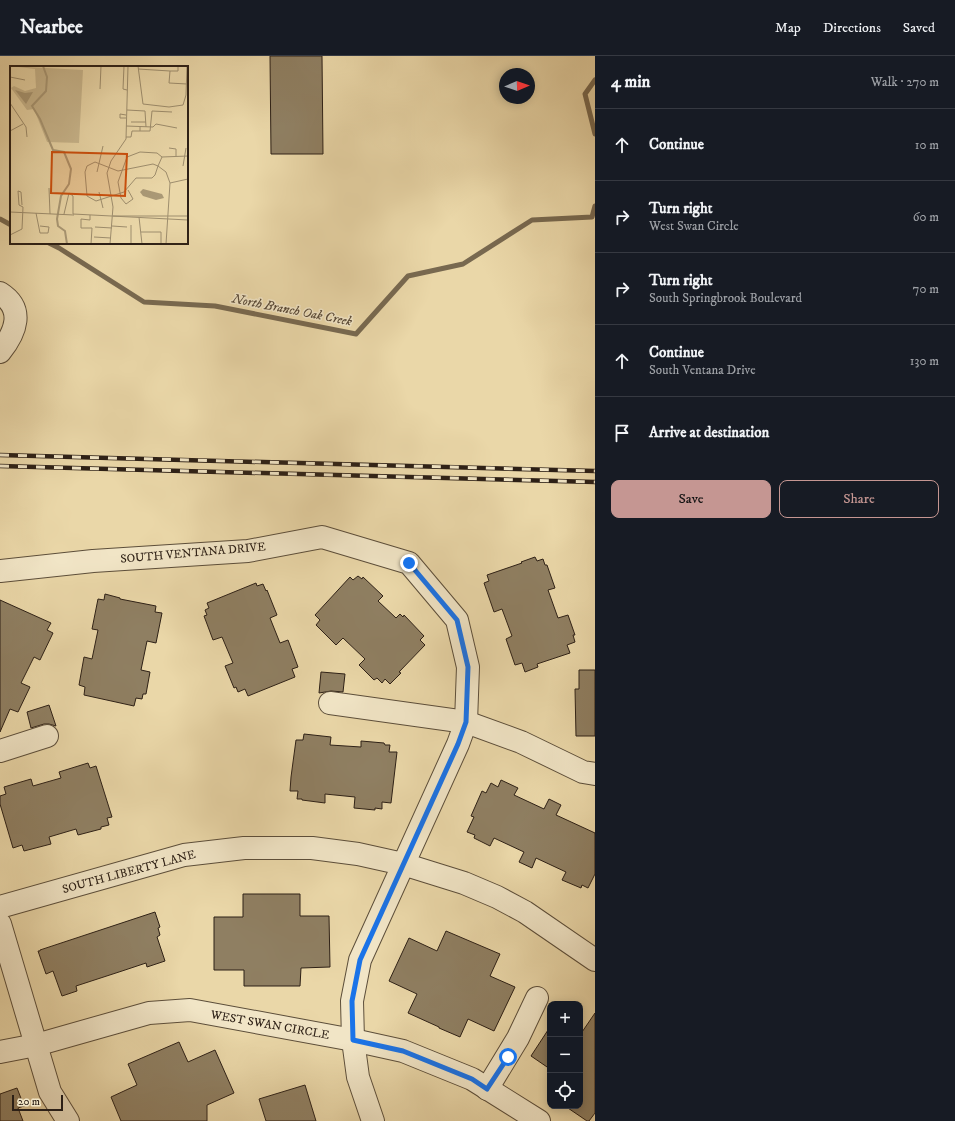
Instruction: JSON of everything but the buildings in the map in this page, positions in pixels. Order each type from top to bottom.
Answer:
[{"type":"street","points":[[0,293],[11,302],[16,314],[15,326],[0,352]]},
{"type":"street","name":"SOUTH VENTANA DRIVE","points":[[0,571],[93,561],[248,551],[322,537],[409,563],[457,620],[468,667],[466,722],[458,744],[360,960],[352,1001],[353,1040],[358,1077],[374,1121]]},
{"type":"street","points":[[330,703],[466,722],[520,742],[583,772],[595,774]]},
{"type":"street","points":[[0,751],[47,736]]},
{"type":"street","name":"SOUTH LIBERTY LANE","points":[[0,907],[184,855],[244,848],[312,848],[358,854],[403,864],[464,883],[525,912],[595,960]]},
{"type":"street","points":[[0,924],[50,1092],[68,1121]]},
{"type":"street","points":[[487,1089],[518,1038],[537,998]]},
{"type":"street","name":"WEST SWAN CIRCLE","points":[[0,1052],[36,1045],[149,1013],[190,1010],[353,1040],[403,1051],[472,1079],[539,1121]]},
{"type":"waterway","name":"North Branch Oak Creek","points":[[595,80],[585,94],[595,134]]},
{"type":"waterway","name":"North Branch Oak Creek","points":[[51,244],[144,302],[215,306],[356,334],[408,276],[463,264],[532,220],[592,217],[595,206]]},
{"type":"waterway","name":"North Branch Oak Creek","points":[[0,219],[10,224]]},
{"type":"railway","points":[[0,455],[595,471]]},
{"type":"railway","points":[[0,466],[595,482]]},
{"type":"route","points":[[409,563],[457,620],[468,667],[466,722],[458,744],[360,960],[352,1001],[353,1040],[403,1051],[472,1079],[487,1089],[508,1057]]}]
